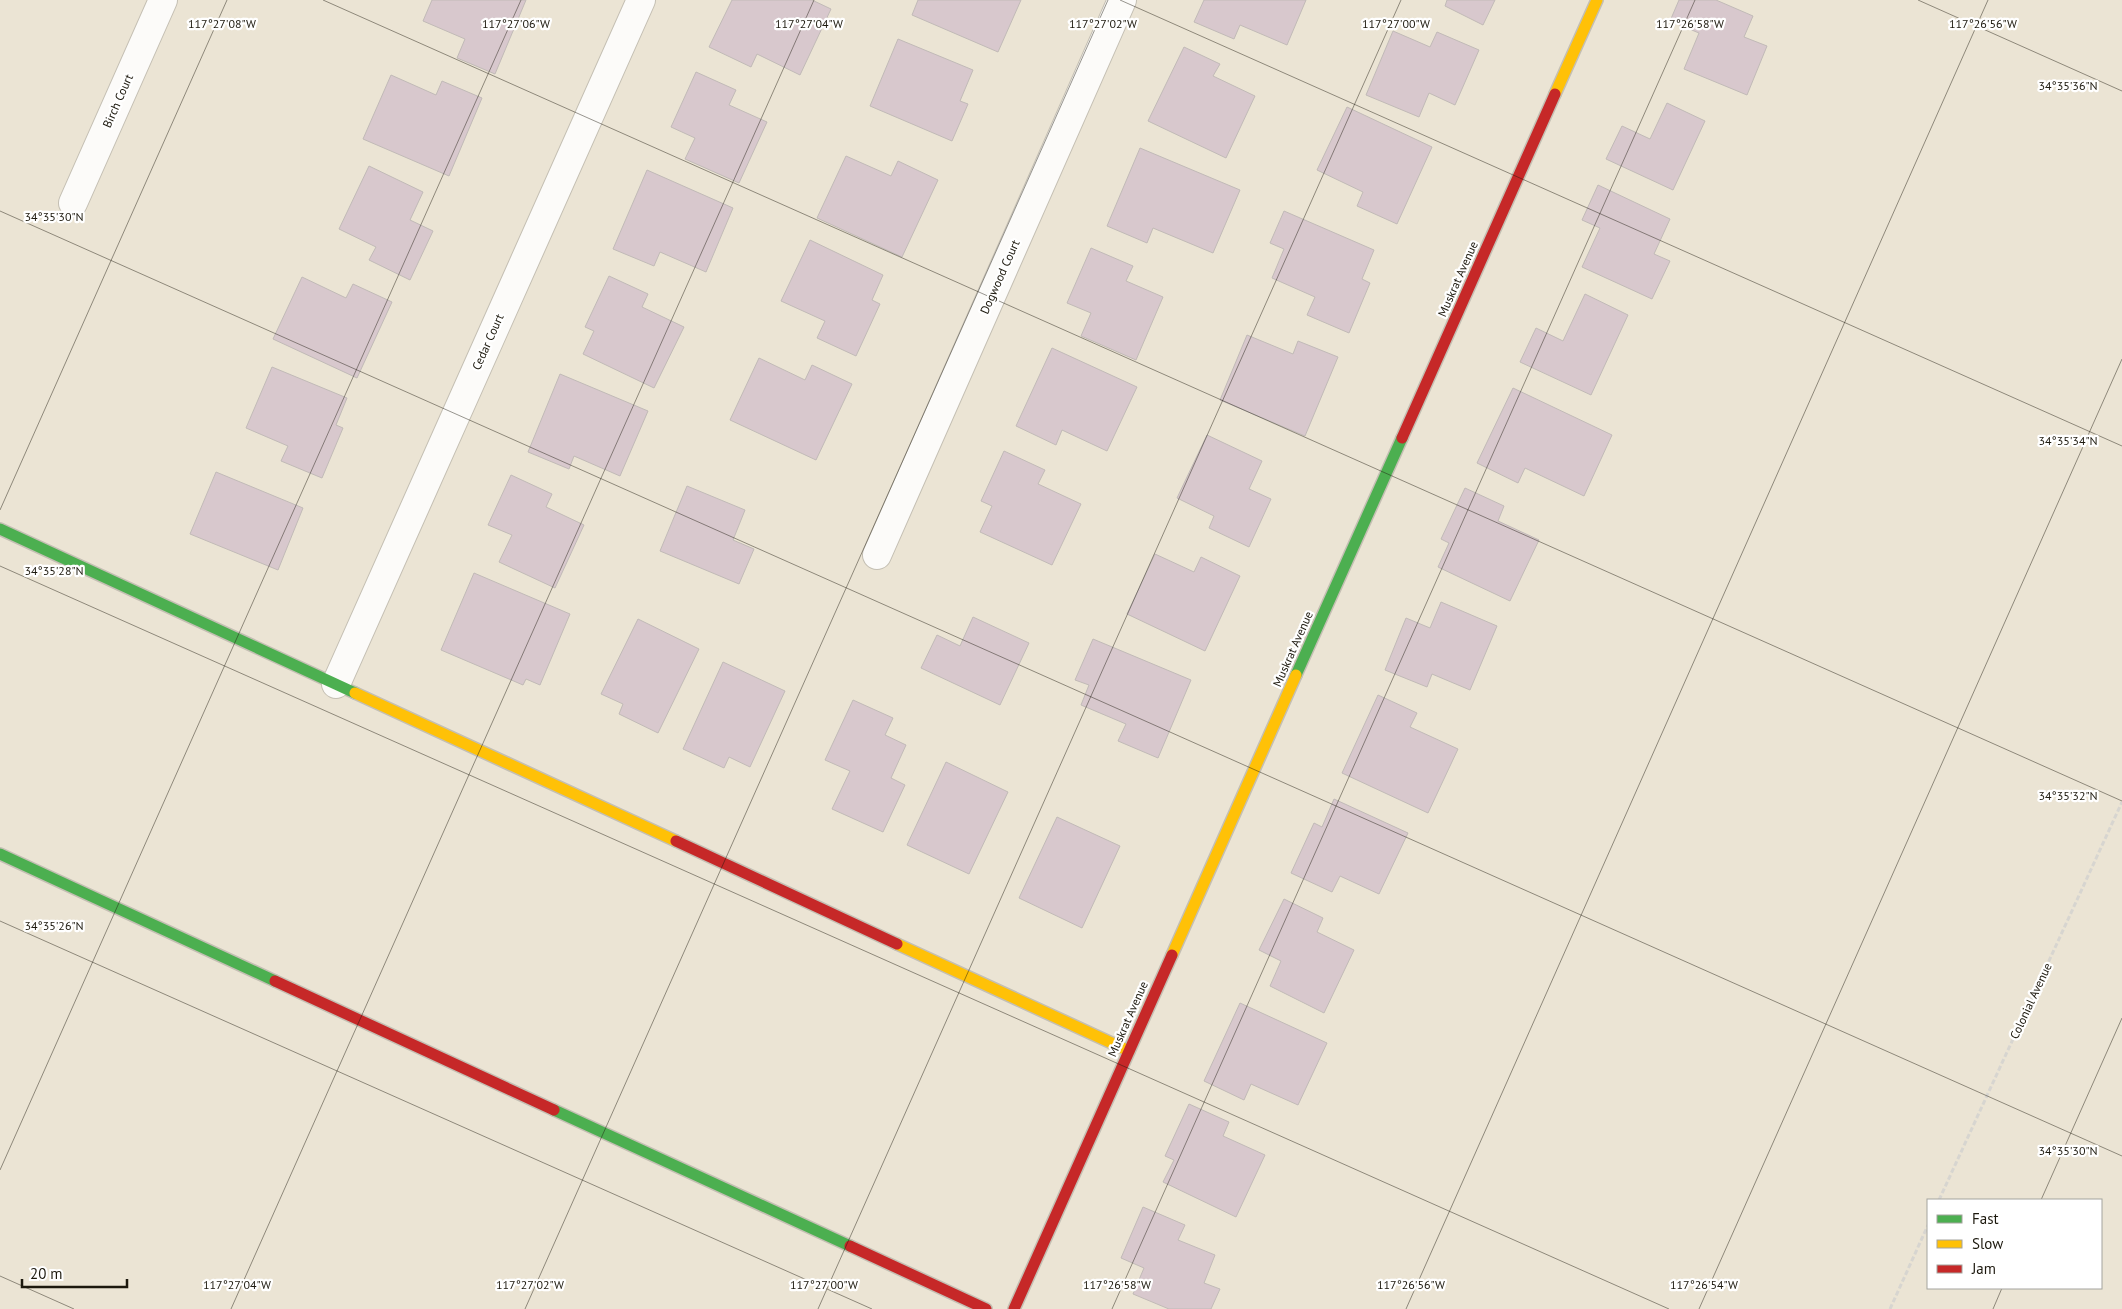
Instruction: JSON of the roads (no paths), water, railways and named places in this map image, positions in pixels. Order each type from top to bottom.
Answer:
[{"type":"street","name":"Birch Court","points":[[73,203],[163,0]]},
{"type":"street","name":"Cedar Court","points":[[336,684],[641,0]]},
{"type":"street","name":"Dogwood Court","points":[[877,555],[1122,0]]},
{"type":"street","name":"Muskrat Avenue","points":[[1014,1309],[1597,0]]},
{"type":"street","points":[[0,528],[1129,1051]]},
{"type":"street","points":[[0,854],[986,1309]]}]
